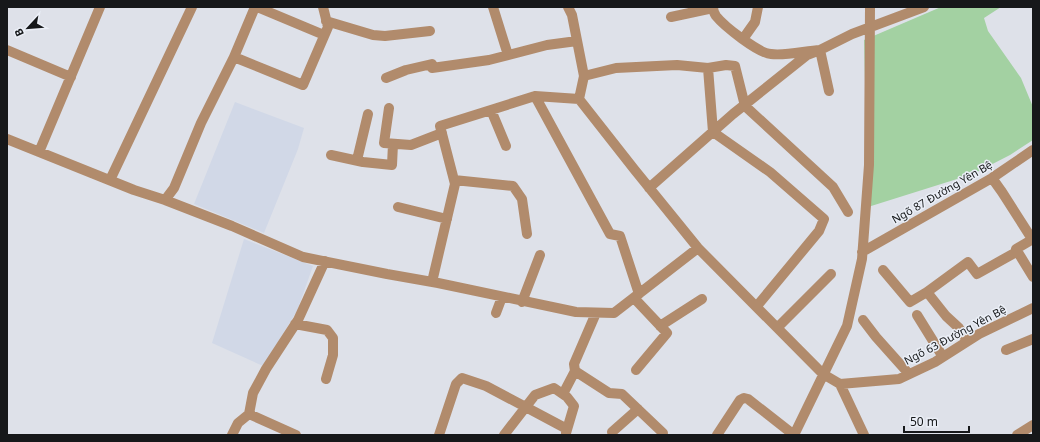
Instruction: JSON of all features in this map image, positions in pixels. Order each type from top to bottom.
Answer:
[{"type":"street","points":[[39,152],[100,7]]},
{"type":"street","points":[[110,180],[192,7]]},
{"type":"street","points":[[165,200],[174,188],[201,123],[234,57],[256,7],[324,35]]},
{"type":"street","points":[[234,57],[303,85],[328,27],[323,7]]},
{"type":"street","points":[[493,7],[508,55]]},
{"type":"street","points":[[568,7],[572,15],[584,76],[579,99]]},
{"type":"street","points":[[671,16],[713,7],[715,15],[724,25],[760,51],[778,55],[820,50]]},
{"type":"street","points":[[743,39],[755,22],[758,7]]},
{"type":"street","points":[[717,435],[740,400],[748,398],[794,435],[848,326],[862,252],[869,165],[870,7]]},
{"type":"street","points":[[649,188],[732,114],[745,106],[807,56],[852,34],[924,7]]},
{"type":"street","points":[[326,21],[373,35],[385,36],[430,31]]},
{"type":"street","points":[[386,78],[406,70],[489,60],[547,45],[577,41]]},
{"type":"street","points":[[7,50],[71,77]]},
{"type":"street","points":[[820,50],[829,91]]},
{"type":"street","points":[[584,76],[623,68],[677,64],[708,68],[726,65],[735,66],[745,106],[833,187],[848,212]]},
{"type":"street","points":[[708,68],[713,132]]},
{"type":"street","points":[[535,96],[610,234],[620,236],[636,296],[667,333],[636,370]]},
{"type":"street","points":[[432,282],[455,184],[440,126],[535,96],[579,99],[698,248],[824,374],[840,384],[864,435]]},
{"type":"street","points":[[389,108],[384,143],[411,145],[442,132]]},
{"type":"street","points":[[491,110],[506,146]]},
{"type":"street","points":[[357,160],[368,114]]},
{"type":"street","points":[[713,132],[770,172],[824,219],[819,231],[757,306]]},
{"type":"street","points":[[7,139],[134,190],[165,200],[232,226],[303,257],[576,312],[614,313],[698,248]]},
{"type":"street","points":[[331,155],[392,165],[393,144]]},
{"type":"street","name":"Ngõ 87 Đường Yên Bệ","points":[[862,252],[992,178],[1033,150]]},
{"type":"street","points":[[992,178],[1032,239],[1016,248],[1033,278]]},
{"type":"street","points":[[454,180],[513,186],[522,198],[527,234]]},
{"type":"street","points":[[398,208],[447,219]]},
{"type":"street","points":[[883,270],[910,302],[927,292],[968,262],[977,274],[1018,251]]},
{"type":"street","points":[[522,302],[540,256]]},
{"type":"street","points":[[232,435],[238,423],[249,414],[254,393],[266,369],[295,324],[325,261]]},
{"type":"street","points":[[778,327],[831,274]]},
{"type":"street","points":[[927,292],[946,316],[959,328],[967,341]]},
{"type":"street","points":[[496,313],[502,297]]},
{"type":"street","points":[[660,326],[702,299]]},
{"type":"street","name":"Ngõ 63 Đường Yên Bệ","points":[[840,384],[899,379],[943,356],[979,334],[1033,308]]},
{"type":"street","points":[[563,394],[575,371],[574,364],[596,313]]},
{"type":"street","points":[[917,315],[943,356]]},
{"type":"street","points":[[863,320],[909,374]]},
{"type":"street","points":[[295,324],[328,330],[333,338],[333,355],[326,379]]},
{"type":"street","points":[[1006,350],[1033,339]]},
{"type":"street","points":[[575,371],[609,393],[622,394],[663,433]]},
{"type":"street","points":[[439,435],[456,384],[462,378],[486,386],[526,406],[566,432],[574,406],[567,397],[554,388],[535,395],[526,406],[504,435]]},
{"type":"street","points":[[612,432],[638,408]]},
{"type":"street","points":[[249,414],[275,431],[296,435]]},
{"type":"street","points":[[1017,435],[1033,425]]},
{"type":"shaded area","points":[[235,102],[304,128],[298,149],[264,233],[194,204]]},
{"type":"shaded area","points":[[244,239],[313,266],[297,311],[263,366],[212,343]]},
{"type":"green space","points":[[941,7],[1001,7],[984,18],[988,31],[1021,78],[1033,107],[1033,140],[1010,155],[973,174],[868,207],[864,40]]}]
